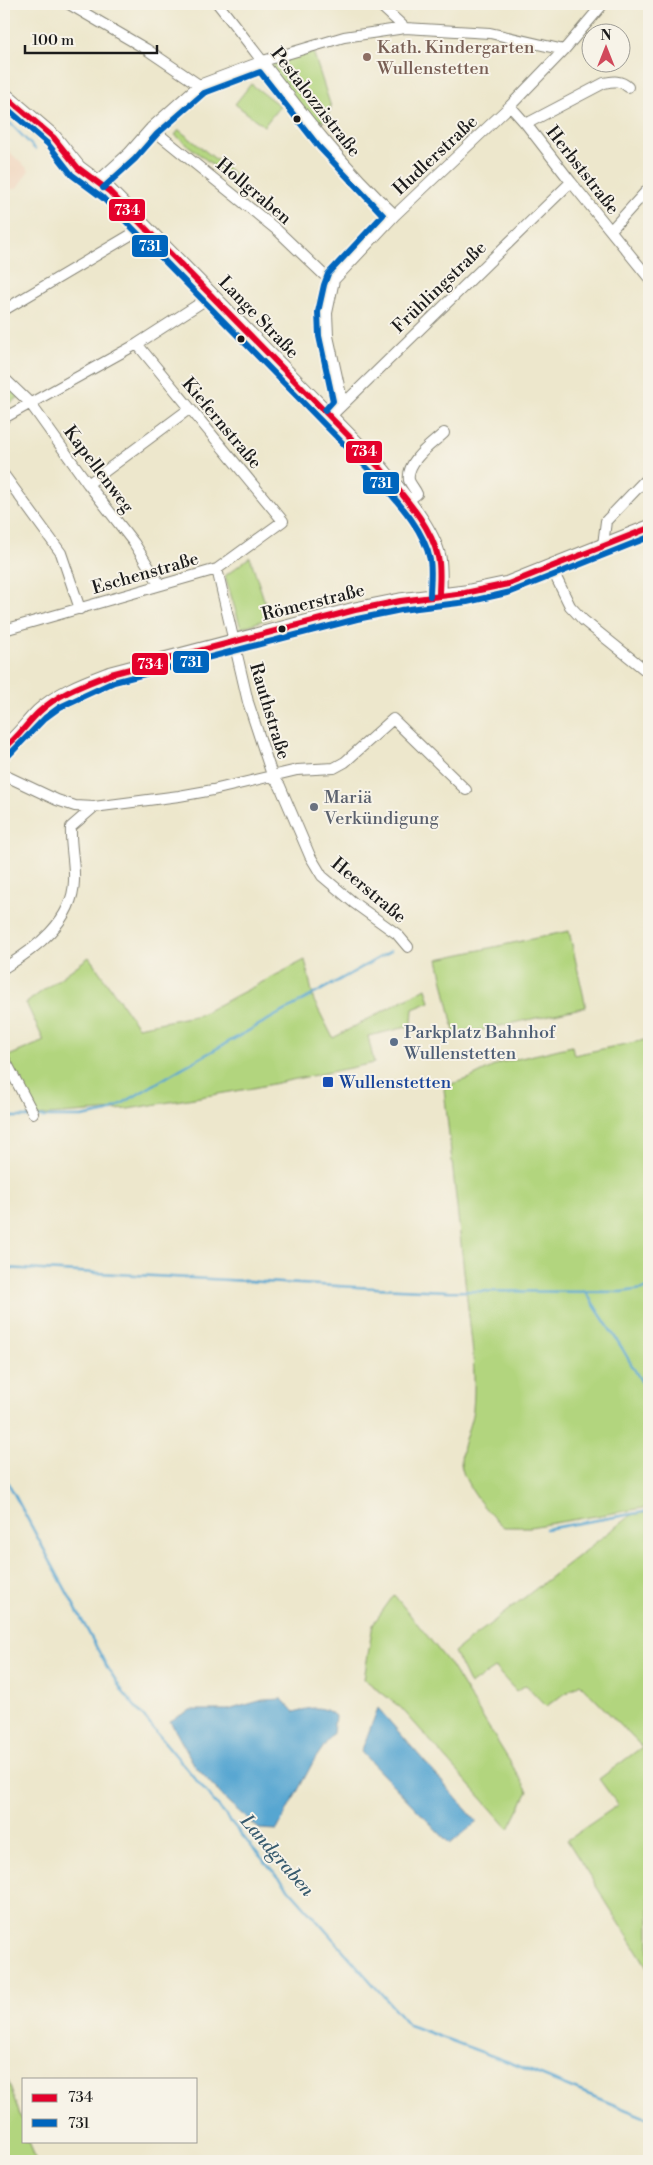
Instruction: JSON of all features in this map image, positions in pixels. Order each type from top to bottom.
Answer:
[{"type":"main road","name":"Lange Straße","points":[[4,95],[54,138],[78,168],[109,191],[375,462],[406,502],[426,531],[436,550],[439,570],[439,596]]},
{"type":"main road","name":"Römerstraße","points":[[4,748],[56,699],[76,688],[110,674],[367,607],[508,584],[649,528]]},
{"type":"street","points":[[69,4],[146,49],[199,85]]},
{"type":"street","name":"Pestalozzistraße","points":[[218,4],[363,186],[395,215]]},
{"type":"street","points":[[379,4],[405,28]]},
{"type":"street","name":"Hudlerstraße","points":[[334,280],[395,215],[510,106],[564,50],[603,4]]},
{"type":"street","points":[[97,182],[129,153],[151,128],[199,85],[263,61],[344,37],[405,28],[490,32],[564,50]]},
{"type":"street","points":[[526,124],[604,83],[614,81],[625,84],[628,87]]},
{"type":"street","name":"Herbststraße","points":[[510,106],[649,278]]},
{"type":"street","name":"Hollgraben","points":[[151,128],[277,230],[325,276],[334,280]]},
{"type":"street","name":"Frühlingstraße","points":[[331,416],[571,182]]},
{"type":"street","points":[[611,230],[649,188]]},
{"type":"street","points":[[4,310],[144,227]]},
{"type":"street","points":[[334,280],[327,313],[328,336],[343,404]]},
{"type":"street","points":[[4,418],[137,344],[213,295]]},
{"type":"street","name":"Kiefernstraße","points":[[137,344],[283,522]]},
{"type":"street","name":"Kapellenweg","points":[[4,378],[30,403],[88,484],[134,543],[160,585]]},
{"type":"street","points":[[88,484],[189,409]]},
{"type":"street","points":[[406,502],[417,494],[409,480],[410,469],[422,453],[444,434]]},
{"type":"street","points":[[4,475],[61,553],[80,609]]},
{"type":"street","points":[[603,545],[606,521],[649,476]]},
{"type":"street","name":"Eschenstraße","points":[[4,630],[218,568],[283,522]]},
{"type":"street","points":[[550,567],[570,606],[583,620],[649,673]]},
{"type":"street","name":"Rauthstraße","points":[[218,568],[233,642],[248,702],[272,775]]},
{"type":"street","points":[[4,775],[57,800],[75,806],[94,808],[213,790],[297,770],[334,768],[345,762],[393,719],[466,790]]},
{"type":"street","name":"Heerstraße","points":[[272,775],[280,786],[310,856],[322,876],[354,904],[397,934],[408,947]]},
{"type":"street","points":[[4,968],[48,934],[67,912],[74,881],[70,841],[72,827],[94,808]]},
{"type":"street","points":[[4,1058],[33,1113]]},
{"type":"shaded area","points":[[4,147],[29,170],[17,188],[4,191]]},
{"type":"green space","points":[[312,48],[331,107],[326,120],[313,124],[265,61]]},
{"type":"green space","points":[[251,84],[280,106],[264,126],[235,104]]},
{"type":"green space","points":[[179,130],[238,177],[234,182],[175,135]]},
{"type":"green space","points":[[4,380],[21,396],[4,406]]},
{"type":"green space","points":[[250,557],[270,618],[241,628],[225,576]]},
{"type":"green space","points":[[569,931],[586,1007],[455,1036],[438,959]]},
{"type":"green space","points":[[89,957],[138,1027],[199,1015],[305,960],[314,1001],[333,1038],[426,988],[430,1002],[413,1009],[412,1022],[407,1027],[368,1036],[374,1063],[248,1089],[128,1109],[35,1116],[4,1058],[44,1041],[26,1003]]},
{"type":"green space","points":[[649,1039],[649,1507],[530,1527],[504,1527],[491,1515],[477,1497],[465,1478],[462,1469],[463,1448],[473,1409],[474,1368],[444,1089],[448,1085],[470,1078],[500,1063],[572,1046],[574,1055]]},
{"type":"green space","points":[[649,1512],[649,1970],[567,1840],[618,1805],[599,1779],[642,1747],[580,1684],[546,1706],[526,1685],[516,1691],[495,1668],[470,1685],[454,1652],[631,1515]]},
{"type":"green space","points":[[394,1595],[449,1663],[528,1791],[509,1829],[401,1708],[364,1679],[373,1624]]},
{"type":"green space","points":[[4,2069],[22,2121],[22,2142],[29,2142],[36,2161],[10,2161],[4,2150]]},
{"type":"water","points":[[282,1699],[294,1712],[321,1708],[330,1712],[335,1716],[333,1733],[313,1762],[277,1830],[259,1829],[227,1801],[195,1766],[170,1721],[190,1710],[228,1710],[263,1700]]},
{"type":"water","points":[[378,1708],[477,1822],[450,1844],[361,1752]]},
{"type":"waterway","points":[[4,119],[35,149]]},
{"type":"waterway","points":[[4,1117],[82,1117],[108,1112],[182,1068],[391,951]]},
{"type":"waterway","points":[[4,1268],[448,1291],[622,1292],[649,1288]]},
{"type":"waterway","points":[[585,1291],[622,1348],[649,1395]]},
{"type":"waterway","name":"Landgraben","points":[[4,1475],[106,1665],[123,1692],[251,1846],[409,2025],[511,2063],[649,2119]]},
{"type":"waterway","points":[[546,1529],[649,1511]]},
{"type":"transit line","name":"731","points":[[103,188],[135,159],[157,134],[204,93],[260,72],[319,147],[383,215],[328,274],[324,285],[318,312],[319,336],[333,401],[325,410]]},
{"type":"transit line","name":"734","points":[[4,95],[54,138],[78,168],[109,191],[381,469],[406,499],[429,533],[439,562],[439,596]]},
{"type":"transit line","name":"731","points":[[4,106],[48,144],[72,175],[103,198],[391,494],[408,514],[427,548],[431,564],[430,596]]},
{"type":"transit line","name":"734","points":[[4,748],[14,740],[39,712],[55,699],[111,674],[355,610],[400,601],[465,593],[508,584],[649,528]]},
{"type":"transit line","name":"731","points":[[9,755],[45,718],[60,707],[114,682],[357,619],[401,610],[467,602],[511,592],[649,537]]},
{"type":"place","name":"Kath. Kindergarten Wullenstetten","points":[[367,57]]},
{"type":"place","name":"Mariä Verkündigung","points":[[314,807]]},
{"type":"place","name":"Parkplatz Bahnhof Wullenstetten","points":[[394,1042]]},
{"type":"place","name":"Wullenstetten","points":[[328,1082]]}]
